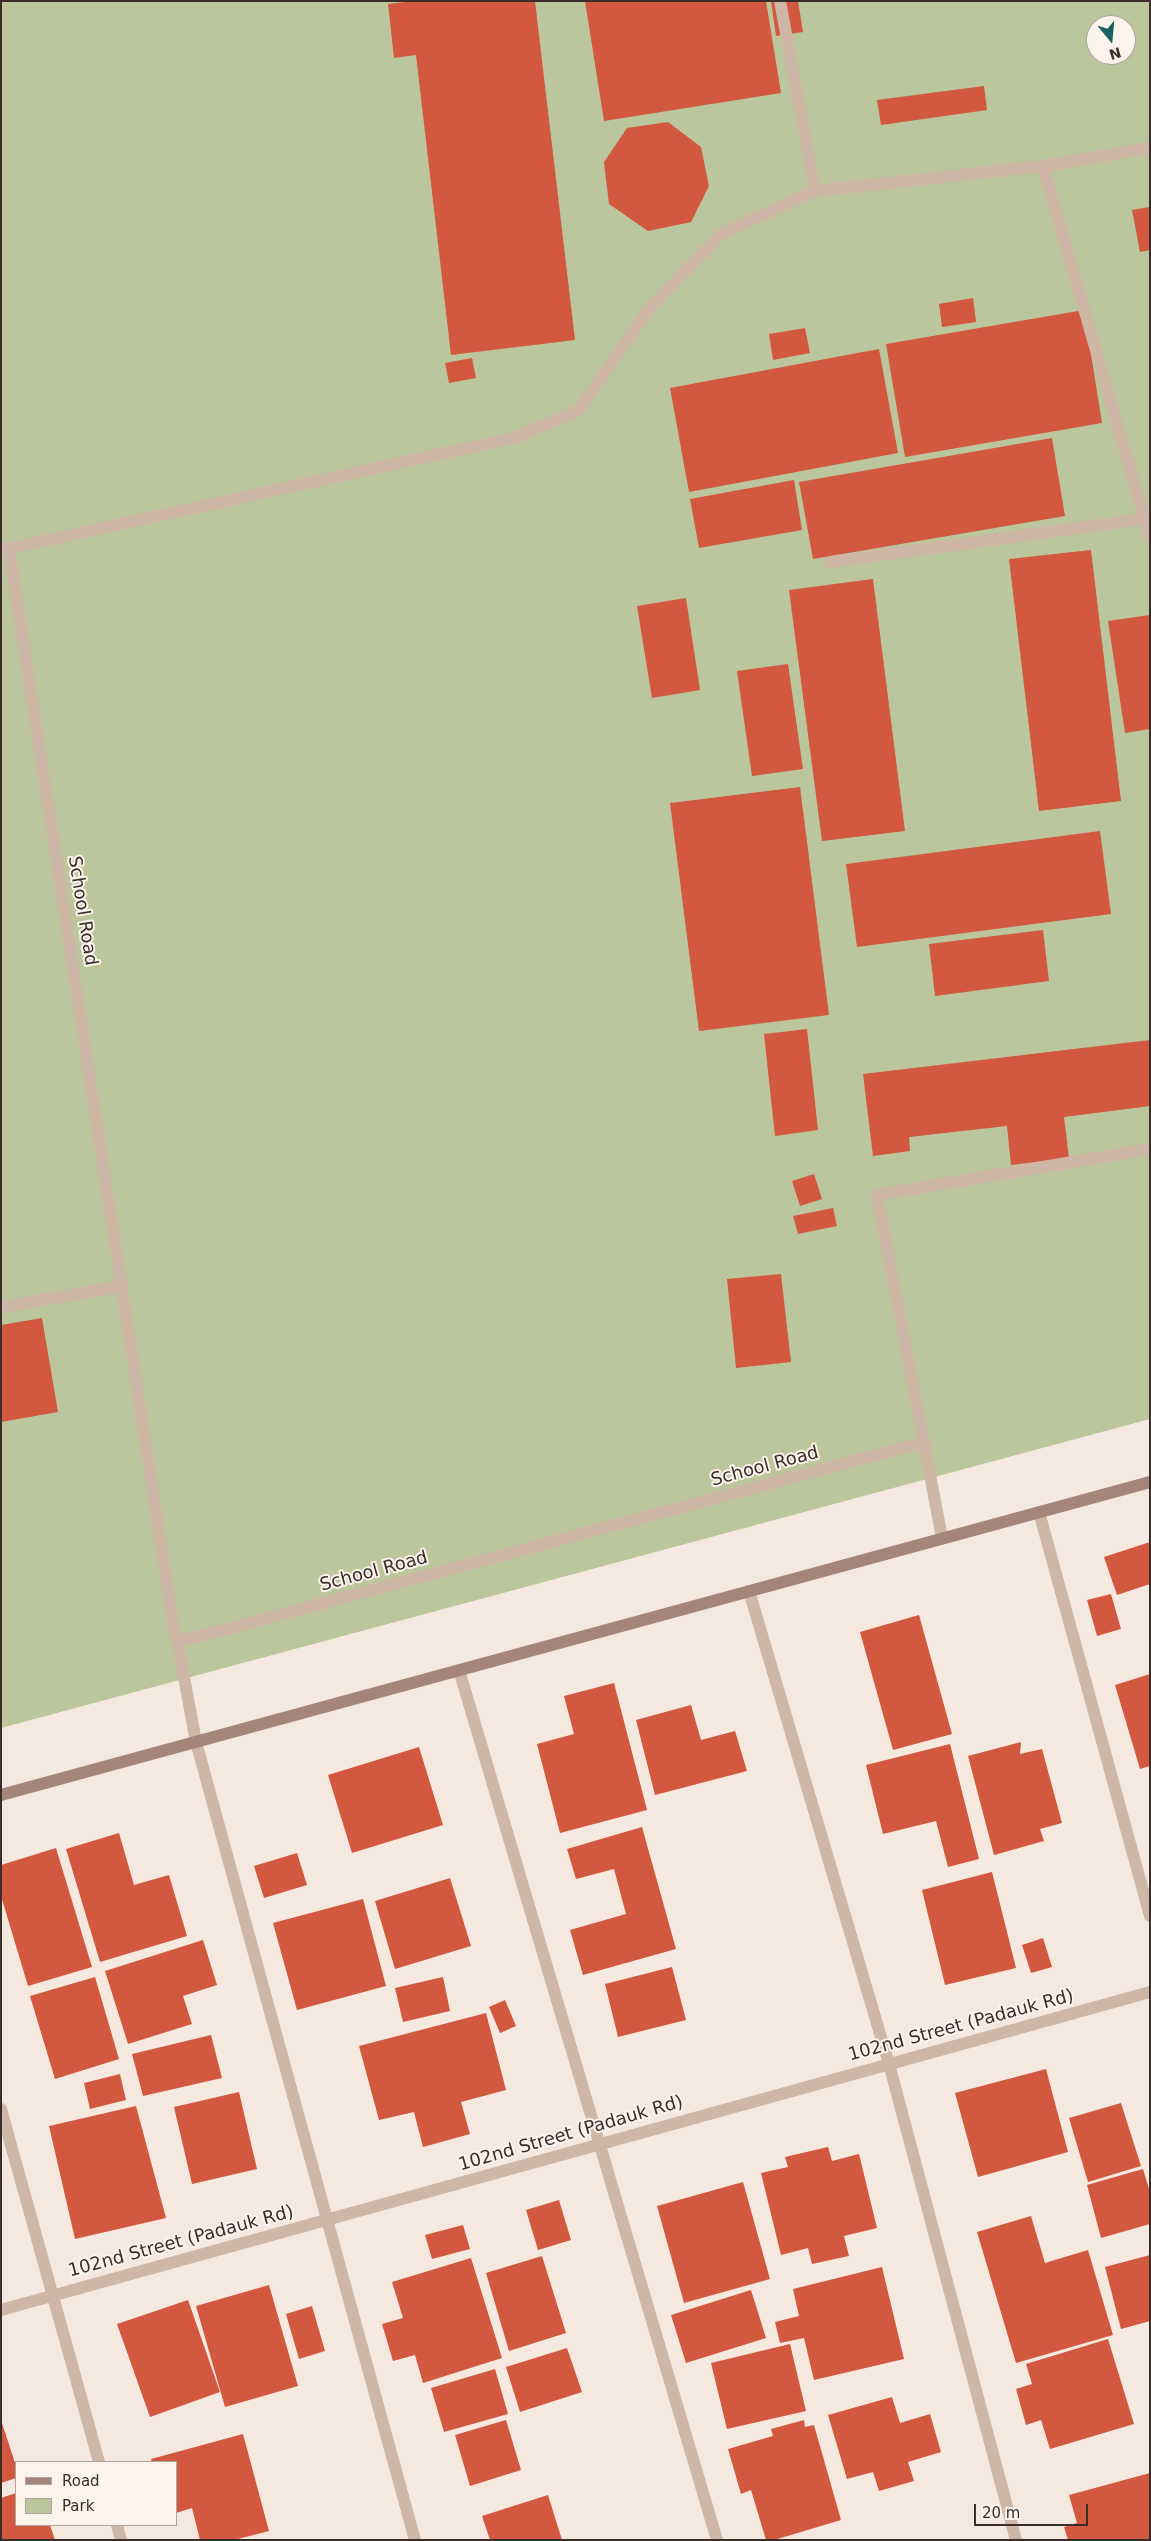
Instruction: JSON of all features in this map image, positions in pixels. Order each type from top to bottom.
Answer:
[{"type":"main road","points":[[1,1795],[1150,1482]]},
{"type":"lane","points":[[780,1],[815,191]]},
{"type":"lane","points":[[5,549],[513,438],[578,411],[648,310],[721,234],[815,191],[1043,166],[1150,148]]},
{"type":"lane","points":[[1043,166],[1150,538]]},
{"type":"lane","points":[[830,562],[1144,519]]},
{"type":"lane","name":"School Road","points":[[5,549],[123,1286],[174,1630],[177,1639],[198,1637],[925,1442]]},
{"type":"lane","points":[[942,1538],[877,1195],[1150,1149]]},
{"type":"lane","points":[[1,1307],[123,1286]]},
{"type":"lane","points":[[1039,1512],[1150,1916]]},
{"type":"lane","points":[[750,1591],[888,2064],[1016,2540]]},
{"type":"lane","points":[[177,1639],[196,1742],[415,2540]]},
{"type":"lane","points":[[459,1670],[717,2540]]},
{"type":"lane","name":"102nd Street (Padauk Rd)","points":[[1,2310],[1150,1992]]},
{"type":"lane","points":[[1,2109],[99,2461]]},
{"type":"lane","points":[[116,2526],[121,2540]]},
{"type":"green space","points":[[1,1],[1150,1],[1150,1419],[1,1728]]},
{"type":"building","points":[[414,1],[535,1],[575,340],[451,355],[416,55],[394,58],[388,4]]},
{"type":"building","points":[[585,1],[766,1],[781,93],[604,121]]},
{"type":"building","points":[[771,1],[798,1],[803,32],[776,36]]},
{"type":"building","points":[[984,86],[987,110],[881,125],[877,100]]},
{"type":"building","points":[[668,122],[701,147],[709,186],[691,222],[648,231],[609,204],[604,162],[627,128]]},
{"type":"building","points":[[1150,207],[1150,250],[1140,252],[1132,210]]},
{"type":"building","points":[[973,298],[976,322],[942,327],[939,304]]},
{"type":"building","points":[[1084,310],[1102,423],[905,457],[886,344]]},
{"type":"building","points":[[805,328],[810,353],[773,360],[769,334]]},
{"type":"building","points":[[879,349],[898,453],[689,492],[670,388]]},
{"type":"building","points":[[472,358],[476,378],[449,383],[445,363]]},
{"type":"building","points":[[1052,438],[1065,516],[813,559],[799,482]]},
{"type":"building","points":[[794,480],[802,530],[699,548],[690,499]]},
{"type":"building","points":[[1091,550],[1121,801],[1039,811],[1009,559]]},
{"type":"building","points":[[873,579],[905,831],[822,841],[789,590]]},
{"type":"building","points":[[686,598],[700,690],[652,698],[637,606]]},
{"type":"building","points":[[1150,615],[1150,729],[1125,733],[1108,621]]},
{"type":"building","points":[[788,664],[803,769],[752,776],[737,671]]},
{"type":"building","points":[[800,787],[829,1015],[699,1031],[670,803]]},
{"type":"building","points":[[1100,831],[1111,914],[857,947],[846,864]]},
{"type":"building","points":[[1043,930],[1049,981],[935,996],[929,944]]},
{"type":"building","points":[[807,1029],[818,1130],[775,1136],[764,1034]]},
{"type":"building","points":[[1150,1040],[1150,1106],[1064,1117],[1069,1158],[1011,1165],[1007,1126],[909,1137],[910,1151],[873,1156],[863,1074]]},
{"type":"building","points":[[814,1174],[822,1199],[800,1206],[792,1181]]},
{"type":"building","points":[[833,1208],[837,1226],[798,1234],[793,1216]]},
{"type":"building","points":[[781,1274],[791,1362],[736,1368],[727,1279]]},
{"type":"building","points":[[42,1318],[58,1412],[1,1422],[1,1325]]},
{"type":"building","points":[[1150,1542],[1150,1584],[1117,1595],[1104,1557]]},
{"type":"building","points":[[1111,1594],[1121,1629],[1097,1636],[1087,1600]]},
{"type":"building","points":[[919,1615],[952,1734],[893,1750],[860,1632]]},
{"type":"building","points":[[1150,1674],[1150,1766],[1140,1769],[1115,1685]]},
{"type":"building","points":[[614,1683],[647,1810],[560,1833],[537,1744],[574,1734],[564,1696]]},
{"type":"building","points":[[691,1705],[701,1740],[735,1731],[747,1771],[655,1795],[636,1720]]},
{"type":"building","points":[[1021,1742],[1020,1754],[1042,1749],[1062,1823],[1040,1829],[1044,1841],[994,1855],[968,1756]]},
{"type":"building","points":[[950,1744],[979,1859],[948,1867],[936,1821],[883,1834],[866,1765]]},
{"type":"building","points":[[419,1747],[443,1825],[352,1853],[328,1775]]},
{"type":"building","points":[[642,1827],[676,1949],[583,1975],[570,1930],[626,1914],[614,1869],[576,1879],[567,1849]]},
{"type":"building","points":[[119,1833],[134,1885],[169,1875],[187,1936],[100,1962],[66,1849]]},
{"type":"building","points":[[56,1848],[92,1967],[28,1986],[1,1896],[1,1865]]},
{"type":"building","points":[[297,1853],[307,1885],[264,1898],[254,1866]]},
{"type":"building","points":[[992,1872],[1016,1968],[945,1985],[922,1890]]},
{"type":"building","points":[[450,1878],[471,1946],[395,1969],[375,1901]]},
{"type":"building","points":[[363,1899],[386,1986],[297,2010],[273,1923]]},
{"type":"building","points":[[1043,1938],[1052,1967],[1031,1973],[1022,1945]]},
{"type":"building","points":[[203,1940],[217,1985],[183,1996],[192,2024],[128,2044],[105,1971]]},
{"type":"building","points":[[672,1967],[686,2020],[618,2037],[605,1984]]},
{"type":"building","points":[[95,1977],[119,2059],[55,2079],[30,1996]]},
{"type":"building","points":[[443,1977],[450,2011],[403,2022],[395,1988]]},
{"type":"building","points":[[505,2000],[516,2026],[500,2033],[489,2007]]},
{"type":"building","points":[[486,2013],[506,2090],[461,2102],[470,2134],[423,2147],[414,2112],[379,2120],[359,2046]]},
{"type":"building","points":[[211,2035],[222,2078],[143,2096],[132,2054]]},
{"type":"building","points":[[1046,2069],[1068,2152],[978,2177],[955,2093]]},
{"type":"building","points":[[120,2074],[126,2100],[90,2109],[84,2083]]},
{"type":"building","points":[[239,2092],[257,2169],[192,2184],[174,2107]]},
{"type":"building","points":[[1121,2103],[1141,2166],[1088,2182],[1069,2118]]},
{"type":"building","points":[[136,2106],[166,2218],[75,2239],[49,2126]]},
{"type":"building","points":[[828,2147],[832,2161],[859,2154],[877,2228],[844,2236],[849,2256],[812,2264],[808,2248],[781,2255],[761,2173],[788,2167],[785,2157]]},
{"type":"building","points":[[1143,2169],[1150,2192],[1150,2224],[1101,2238],[1087,2185]]},
{"type":"building","points":[[743,2182],[770,2279],[684,2303],[657,2206]]},
{"type":"building","points":[[559,2200],[571,2240],[538,2250],[526,2210]]},
{"type":"building","points":[[1031,2216],[1045,2263],[1088,2250],[1113,2335],[1016,2363],[977,2232]]},
{"type":"building","points":[[463,2225],[470,2249],[432,2259],[425,2235]]},
{"type":"building","points":[[1150,2255],[1150,2321],[1121,2329],[1105,2267]]},
{"type":"building","points":[[542,2256],[566,2333],[509,2351],[486,2273]]},
{"type":"building","points":[[471,2258],[502,2358],[423,2383],[415,2355],[393,2361],[382,2324],[403,2318],[392,2282]]},
{"type":"building","points":[[882,2267],[904,2359],[814,2380],[804,2338],[780,2343],[775,2322],[799,2316],[793,2289]]},
{"type":"building","points":[[269,2285],[298,2386],[225,2407],[196,2306]]},
{"type":"building","points":[[751,2290],[766,2338],[686,2363],[671,2315]]},
{"type":"building","points":[[188,2300],[220,2392],[150,2417],[117,2324]]},
{"type":"building","points":[[312,2306],[325,2351],[299,2359],[286,2314]]},
{"type":"building","points":[[1108,2339],[1134,2424],[1050,2449],[1041,2420],[1026,2425],[1016,2389],[1032,2384],[1026,2364]]},
{"type":"building","points":[[790,2344],[806,2411],[727,2429],[711,2363]]},
{"type":"building","points":[[567,2348],[582,2392],[520,2412],[506,2367]]},
{"type":"building","points":[[495,2369],[508,2414],[444,2432],[431,2388]]},
{"type":"building","points":[[892,2397],[900,2423],[930,2414],[941,2452],[908,2462],[914,2481],[879,2491],[873,2472],[847,2479],[828,2415]]},
{"type":"building","points":[[1,2420],[15,2463],[15,2478],[1,2483]]},
{"type":"building","points":[[506,2420],[521,2470],[470,2486],[455,2435]]},
{"type":"building","points":[[804,2420],[805,2427],[814,2425],[841,2520],[774,2540],[766,2540],[751,2490],[741,2494],[728,2449],[773,2436],[771,2429]]},
{"type":"building","points":[[243,2434],[269,2531],[234,2540],[200,2540],[192,2508],[178,2512],[178,2461],[152,2461],[151,2459]]},
{"type":"building","points":[[1150,2473],[1150,2540],[1068,2540],[1064,2527],[1077,2523],[1069,2495]]},
{"type":"building","points":[[15,2493],[15,2526],[50,2526],[55,2540],[1,2540],[1,2498]]},
{"type":"building","points":[[548,2495],[562,2540],[490,2540],[482,2516]]}]
